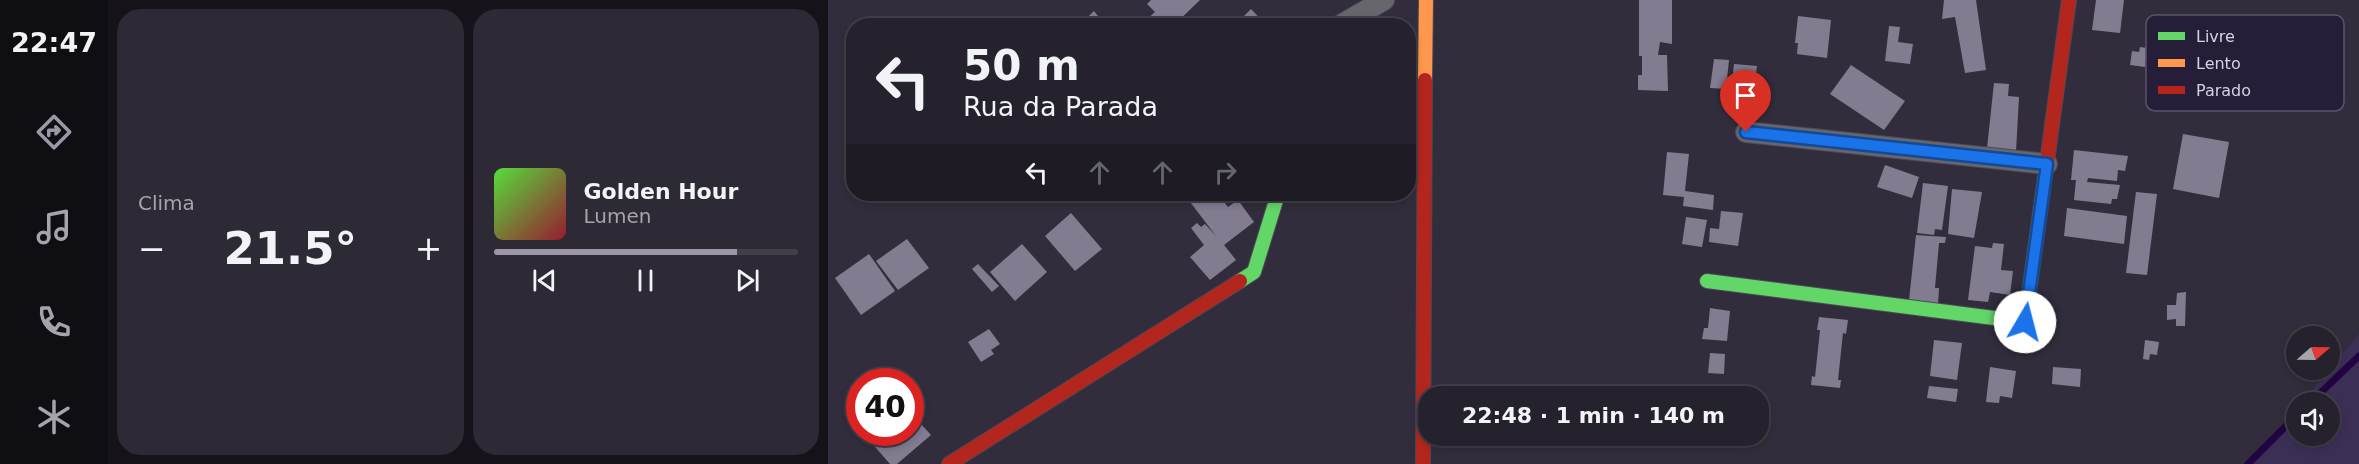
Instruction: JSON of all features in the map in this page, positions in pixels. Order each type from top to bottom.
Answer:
[{"type":"street","points":[[1353,18],[1384,0]]},
{"type":"street","points":[[1422,464],[1426,0]]},
{"type":"street","points":[[1707,281],[2025,322],[2069,0]]},
{"type":"street","points":[[1746,132],[2047,164]]},
{"type":"street","points":[[949,464],[1254,272],[1276,201]]},
{"type":"shaded area","points":[[2359,334],[2359,464],[2251,464],[2286,421],[2286,446],[2340,446],[2340,392],[2310,392],[2320,380],[2340,380],[2340,357]]},
{"type":"building","points":[[1151,0],[1200,0],[1181,18],[1148,18],[1155,12],[1147,4]]},
{"type":"building","points":[[1639,0],[1672,0],[1672,44],[1660,42],[1658,55],[1667,55],[1668,91],[1638,90],[1638,75],[1642,75],[1642,56],[1639,56]]},
{"type":"building","points":[[1944,0],[1976,0],[1986,70],[1965,73],[1955,17],[1942,19]]},
{"type":"building","points":[[2096,0],[2124,0],[2120,33],[2092,30]]},
{"type":"building","points":[[1251,9],[1259,18],[1242,18]]},
{"type":"building","points":[[1094,11],[1100,18],[1087,18]]},
{"type":"building","points":[[1798,16],[1831,20],[1827,58],[1797,54],[1798,43],[1795,43]]},
{"type":"building","points":[[1889,26],[1900,27],[1898,42],[1913,44],[1910,64],[1885,61]]},
{"type":"building","points":[[2140,47],[2146,48],[2145,67],[2130,65],[2132,51],[2139,52]]},
{"type":"building","points":[[1714,59],[1729,60],[1726,89],[1710,88]]},
{"type":"building","points":[[1734,64],[1757,66],[1752,103],[1730,100]]},
{"type":"building","points":[[1851,65],[1905,101],[1884,130],[1830,94]]},
{"type":"building","points":[[1994,83],[2009,84],[2008,96],[2019,97],[2016,151],[1987,148]]},
{"type":"building","points":[[2183,134],[2229,142],[2219,198],[2173,189]]},
{"type":"building","points":[[2074,150],[2128,156],[2125,171],[2118,170],[2117,181],[2088,178],[2087,182],[2120,185],[2117,199],[2112,199],[2111,204],[2074,200],[2076,180],[2071,180]]},
{"type":"building","points":[[1667,152],[1689,154],[1685,191],[1714,195],[1713,210],[1683,206],[1684,197],[1663,195]]},
{"type":"building","points":[[1885,165],[1919,177],[1912,198],[1877,187]]},
{"type":"building","points":[[1923,183],[1948,186],[1942,230],[1935,229],[1934,235],[1917,233]]},
{"type":"building","points":[[1952,189],[1982,192],[1974,238],[1948,234]]},
{"type":"building","points":[[2136,192],[2157,194],[2147,275],[2126,273]]},
{"type":"building","points":[[1189,201],[1206,201],[1208,203],[1224,201],[1228,207],[1239,201],[1254,222],[1224,245],[1236,260],[1210,280],[1190,257],[1204,245],[1191,228],[1197,223],[1201,227],[1205,224],[1216,236]]},
{"type":"building","points":[[2067,208],[2127,216],[2124,244],[2064,236]]},
{"type":"building","points":[[1721,211],[1743,213],[1738,246],[1709,242],[1710,228],[1719,229]]},
{"type":"building","points":[[1071,213],[1102,249],[1075,271],[1045,236]]},
{"type":"building","points":[[1686,217],[1707,220],[1702,247],[1682,244]]},
{"type":"building","points":[[1916,235],[1946,237],[1945,243],[1939,243],[1935,288],[1939,288],[1938,304],[1909,300]]},
{"type":"building","points":[[907,239],[929,268],[898,290],[876,261]]},
{"type":"building","points":[[1993,243],[2004,244],[2001,270],[2013,271],[2010,295],[1990,292],[1988,302],[1968,300],[1975,246],[1992,248]]},
{"type":"building","points":[[1022,244],[1047,272],[1015,301],[990,272]]},
{"type":"building","points":[[869,254],[895,291],[861,315],[835,278]]},
{"type":"building","points":[[978,264],[999,286],[992,292],[972,269]]},
{"type":"building","points":[[2186,292],[2185,326],[2176,326],[2176,319],[2167,320],[2167,305],[2176,305],[2177,293]]},
{"type":"building","points":[[1710,308],[1730,311],[1727,341],[1702,339],[1704,328],[1708,328]]},
{"type":"building","points":[[1819,317],[1848,320],[1846,334],[1843,333],[1838,380],[1841,380],[1840,388],[1811,385],[1812,376],[1815,377],[1820,330],[1817,330]]},
{"type":"building","points":[[989,329],[1000,344],[991,350],[994,354],[981,362],[968,342]]},
{"type":"building","points":[[1934,340],[1962,343],[1957,380],[1930,376]]},
{"type":"building","points":[[2145,340],[2159,342],[2157,355],[2150,354],[2149,360],[2143,359]]},
{"type":"building","points":[[1710,353],[1725,354],[1724,374],[1708,373]]},
{"type":"building","points":[[1990,367],[2016,371],[2012,398],[2000,396],[1999,403],[1986,402]]},
{"type":"building","points":[[2053,367],[2081,369],[2080,387],[2052,384]]},
{"type":"building","points":[[1929,386],[1958,389],[1956,402],[1927,398]]},
{"type":"building","points":[[924,427],[931,435],[924,441]]},
{"type":"building","points":[[874,446],[918,446],[897,464],[890,464]]},
{"type":"waterway","points":[[2321,392],[2359,356]]},
{"type":"waterway","points":[[2248,464],[2286,426]]},
{"type":"traffic: fast","points":[[1707,281],[2025,322],[2047,162]]},
{"type":"traffic: fast","points":[[1240,281],[1254,272],[1276,201]]},
{"type":"traffic: slow","points":[[1425,80],[1426,0]]},
{"type":"traffic: jam","points":[[2047,162],[2069,0]]},
{"type":"traffic: jam","points":[[1423,464],[1425,80]]},
{"type":"traffic: jam","points":[[949,464],[1240,281]]},
{"type":"route","points":[[1746,132],[2047,164],[2025,322]]}]
